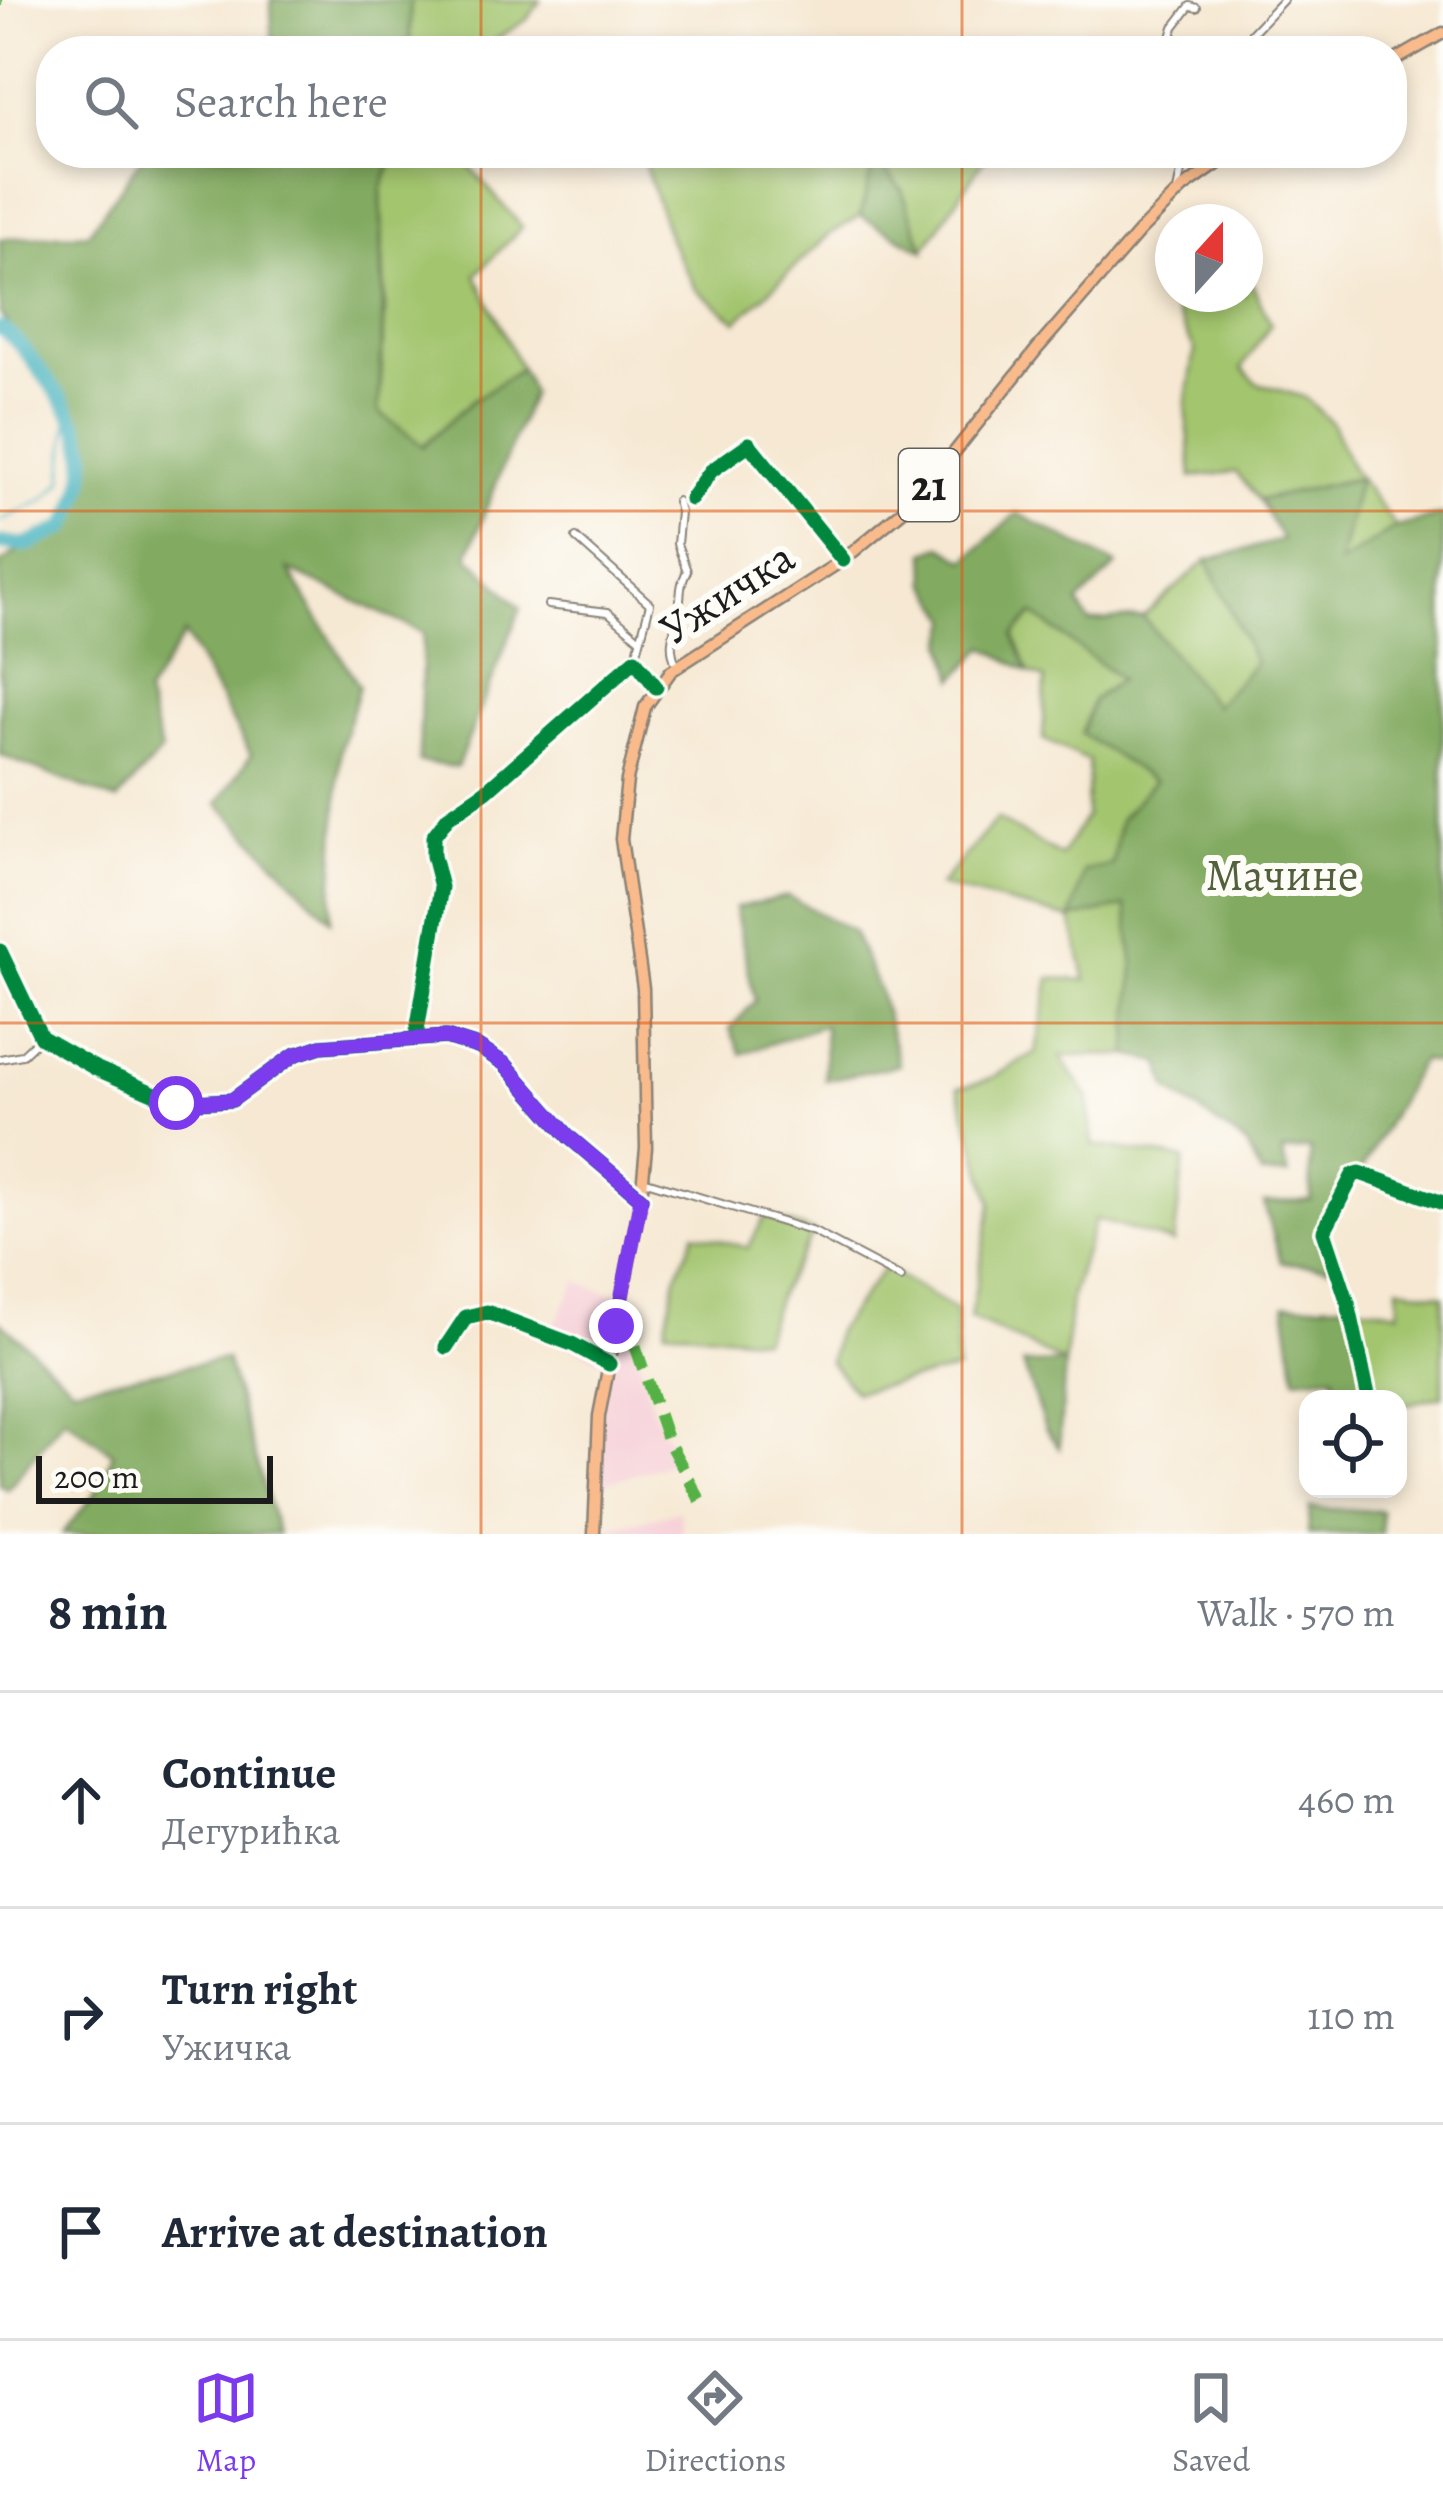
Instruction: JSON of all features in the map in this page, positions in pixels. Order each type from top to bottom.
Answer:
[{"type":"main road","points":[[1407,53],[1443,33]]},
{"type":"main road","name":"Ужичка","points":[[594,1534],[596,1433],[641,1198],[647,1138],[644,1010],[621,826],[638,726],[656,687],[677,667],[843,560],[929,485],[1037,349],[1177,194],[1213,168]]},
{"type":"street","points":[[1248,36],[1283,0]]},
{"type":"street","points":[[1173,36],[1184,11],[1197,8]]},
{"type":"street","points":[[1177,194],[1182,168]]},
{"type":"street","points":[[691,499],[711,471],[749,444],[843,560]]},
{"type":"street","points":[[677,501],[677,544],[687,571],[679,584],[680,606],[669,641],[677,667]]},
{"type":"street","points":[[416,1037],[441,887],[433,837],[448,817],[486,791],[635,660],[650,604],[576,538]]},
{"type":"street","points":[[548,605],[608,613],[640,639]]},
{"type":"street","points":[[635,660],[656,687]]},
{"type":"street","points":[[0,951],[40,1037],[95,1068],[176,1103],[232,1100],[294,1055],[321,1046],[446,1037],[478,1047],[505,1064],[569,1137],[641,1198]]},
{"type":"street","points":[[0,1059],[22,1055],[40,1037]]},
{"type":"street","points":[[1367,1390],[1348,1304],[1324,1231],[1353,1175],[1360,1173],[1443,1203]]},
{"type":"street","points":[[644,1180],[814,1232],[902,1277]]},
{"type":"street","points":[[446,1347],[466,1317],[487,1312],[572,1344],[609,1364]]},
{"type":"shaded area","points":[[577,1281],[622,1297],[619,1314],[635,1345],[654,1411],[679,1461],[594,1486],[609,1364],[549,1336]]},
{"type":"shaded area","points":[[680,1511],[683,1534],[594,1534],[594,1531]]},
{"type":"green space","points":[[271,0],[410,0],[410,36],[272,36]]},
{"type":"green space","points":[[410,0],[541,0],[528,19],[501,36],[410,36]]},
{"type":"green space","points":[[134,168],[389,168],[381,190],[379,412],[423,446],[472,401],[521,369],[532,392],[468,555],[521,608],[457,767],[419,762],[423,633],[289,570],[359,686],[340,752],[331,920],[218,803],[251,755],[184,634],[146,695],[161,751],[117,801],[0,755],[0,564],[66,527],[87,480],[86,443],[69,408],[0,314],[0,239],[88,233]]},
{"type":"green space","points":[[389,168],[471,168],[522,227],[476,275],[521,369],[472,401],[422,446],[379,412],[385,310],[381,190]]},
{"type":"green space","points":[[646,168],[872,168],[860,216],[830,234],[737,321],[696,289],[670,241]]},
{"type":"green space","points":[[872,168],[884,168],[902,190],[924,251],[860,216]]},
{"type":"green space","points":[[883,168],[978,168],[924,250],[902,190]]},
{"type":"green space","points":[[1263,307],[1271,324],[1242,368],[1256,383],[1304,397],[1331,422],[1351,467],[1396,527],[1338,565],[1358,478],[1259,500],[1236,472],[1192,477],[1186,405],[1195,350],[1176,312],[1263,312]]},
{"type":"green space","name":"Мачине","points":[[1359,478],[1339,564],[1396,527],[1443,515],[1443,1065],[1421,1060],[1360,1173],[1353,1175],[1325,1231],[1336,1268],[1281,1262],[1264,1203],[1311,1200],[1310,1149],[1282,1152],[1288,1175],[1261,1175],[1247,1145],[1168,1089],[1161,1063],[1128,1055],[1134,966],[1126,906],[1071,919],[1084,871],[1112,865],[1120,819],[1154,781],[1081,734],[1093,700],[1120,679],[1033,614],[1014,636],[1029,672],[985,647],[955,679],[945,643],[951,619],[927,582],[926,552],[942,546],[966,560],[1017,513],[1117,565],[1078,603],[1089,622],[1143,617],[1215,706],[1255,663],[1207,560],[1282,540],[1259,500]]},
{"type":"green space","points":[[1207,560],[1255,663],[1215,707],[1143,617]]},
{"type":"green space","points":[[1033,613],[1121,680],[1154,781],[1120,819],[1112,866],[1073,918],[1126,905],[1134,966],[1128,1055],[1060,1056],[1088,1097],[1093,1145],[1184,1159],[1174,1243],[1095,1219],[1071,1297],[1065,1363],[970,1318],[992,1203],[958,1088],[988,1080],[1036,1052],[1050,978],[1086,980],[1071,919],[939,886],[997,819],[1061,856],[1086,816],[1089,761],[1043,739],[1045,679],[1029,672],[1014,635]]},
{"type":"green space","points":[[788,896],[853,932],[880,993],[899,1065],[825,1080],[824,1025],[741,1054],[730,1029],[755,1001],[735,908]]},
{"type":"green space","points":[[765,1216],[814,1232],[780,1291],[763,1339],[665,1329],[676,1277],[695,1233],[748,1248]]},
{"type":"green space","points":[[884,1268],[956,1310],[957,1370],[855,1392],[830,1362],[836,1331]]},
{"type":"green space","points":[[1398,1286],[1443,1295],[1443,1396],[1407,1404],[1407,1390],[1367,1390],[1348,1303],[1399,1312]]},
{"type":"green space","points":[[1348,1303],[1367,1390],[1336,1390],[1334,1375],[1296,1378],[1285,1305]]},
{"type":"green space","points":[[0,1321],[73,1387],[226,1359],[278,1534],[62,1534],[96,1492],[113,1453],[64,1417],[8,1489],[0,1485]]},
{"type":"green space","points":[[1065,1363],[1059,1448],[1045,1429],[1023,1364]]},
{"type":"green space","points":[[1310,1508],[1381,1511],[1381,1534],[1308,1534]]},
{"type":"waterway","points":[[0,328],[25,351],[61,398],[80,433],[86,466],[66,527],[27,545],[0,543]]},
{"type":"waterway","points":[[0,521],[45,499],[63,481],[69,408]]},
{"type":"marked path","points":[[619,1314],[635,1345],[667,1439],[705,1509]]},
{"type":"cycle path","points":[[691,499],[711,471],[749,444],[843,560]]},
{"type":"cycle path","points":[[416,1037],[441,887],[433,837],[448,817],[486,791],[635,660],[656,687]]},
{"type":"cycle path","points":[[0,951],[41,1037],[95,1068],[176,1103],[232,1100],[294,1055],[321,1046],[446,1037],[478,1047],[505,1064],[569,1137],[641,1198]]},
{"type":"cycle path","points":[[1367,1390],[1348,1303],[1324,1231],[1353,1175],[1360,1173],[1443,1203]]},
{"type":"cycle path","points":[[446,1347],[466,1317],[487,1312],[572,1344],[609,1364]]},
{"type":"route","points":[[176,1103],[232,1100],[294,1055],[321,1046],[446,1037],[478,1047],[505,1064],[569,1137],[641,1198],[616,1326]]}]
